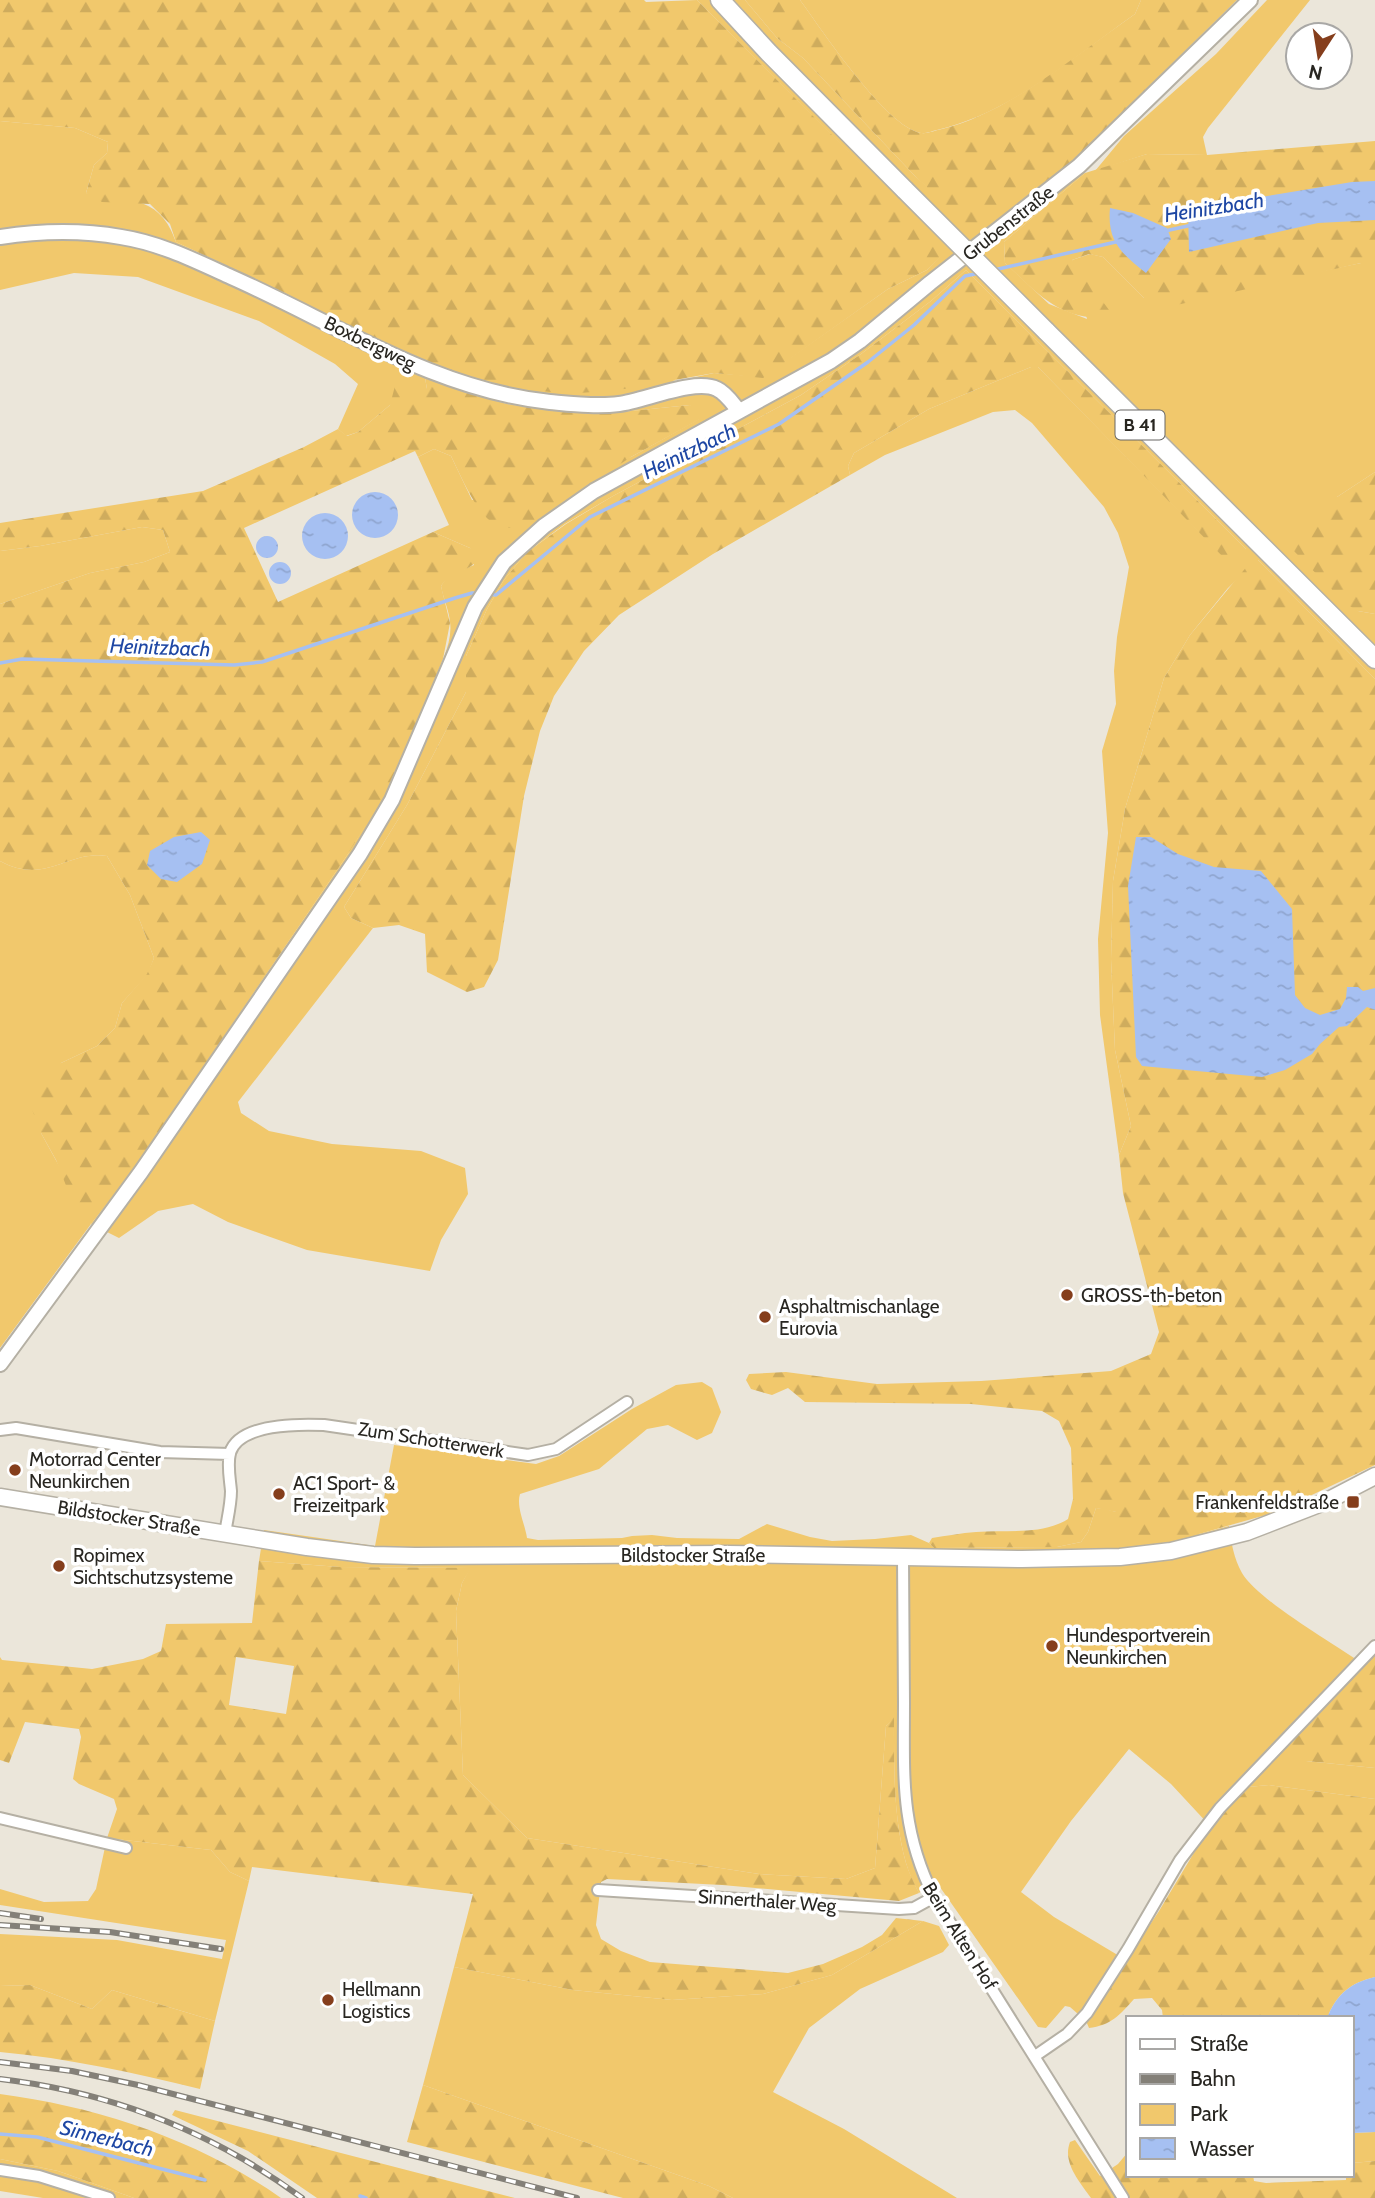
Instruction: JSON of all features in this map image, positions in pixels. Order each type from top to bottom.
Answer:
[{"type":"highway","name":"B 41","points":[[720,0],[905,190],[1375,659]]},
{"type":"main road","name":"Bildstocker Straße","points":[[0,1497],[346,1552],[415,1556],[728,1554],[1094,1558],[1171,1551],[1247,1532],[1340,1495],[1375,1476]]},
{"type":"street","name":"Grubenstraße","points":[[0,1364],[141,1172],[360,854],[392,800],[475,607],[504,562],[544,526],[594,491],[831,361],[860,341],[1079,166],[1250,0]]},
{"type":"street","name":"Boxbergweg","points":[[0,237],[71,231],[123,237],[173,250],[420,367],[468,386],[499,394],[566,403],[617,405],[700,386],[717,388],[739,411]]},
{"type":"street","name":"Zum Schotterwerk","points":[[230,1454],[235,1443],[246,1436],[290,1424],[352,1428],[528,1455],[556,1449],[627,1402]]},
{"type":"street","points":[[0,1430],[16,1428],[160,1452],[230,1454],[231,1492],[225,1534]]},
{"type":"street","name":"Beim Alten Hof","points":[[903,1558],[904,1787],[908,1825],[922,1873],[934,1897],[1123,2198]]},
{"type":"street","points":[[1035,2056],[1067,2034],[1087,2013],[1180,1860],[1220,1808],[1375,1646]]},
{"type":"street","points":[[0,1818],[126,1848]]},
{"type":"street","name":"Sinnerthaler Weg","points":[[598,1890],[899,1909],[914,1908],[934,1897]]},
{"type":"street","points":[[0,2169],[39,2176],[109,2198]]},
{"type":"green space","points":[[0,0],[697,0],[947,250],[927,270],[888,289],[763,378],[714,373],[618,390],[567,394],[509,387],[454,373],[401,353],[289,295],[176,242],[170,224],[150,204],[102,202],[86,193],[94,165],[107,153],[108,142],[75,128],[0,121]]},
{"type":"green space","points":[[697,0],[745,0],[777,38],[803,58],[914,175],[981,235],[1073,161],[1085,173],[1004,242],[1005,263],[1049,304],[1087,319],[1072,260],[1090,254],[1103,257],[1144,298],[1270,282],[1361,263],[1375,263],[1375,472],[1337,497],[1358,611],[1375,614],[1375,679],[1258,560],[1228,588],[1190,635],[1164,678],[1125,809],[1113,881],[1111,959],[1115,1050],[1131,1126],[1119,1155],[1100,1015],[1098,939],[1108,833],[1102,751],[1116,704],[1114,671],[1117,637],[1129,567],[1118,533],[1104,507],[1032,423],[1015,410],[993,412],[885,455],[850,475],[848,466],[854,453],[929,409],[1031,367],[1038,367],[1225,558],[1246,549],[966,270],[931,301],[801,395],[565,524],[526,553],[504,580],[487,609],[466,656],[466,692],[407,805],[344,907],[351,918],[373,928],[238,1102],[241,1113],[269,1131],[332,1144],[421,1151],[465,1168],[468,1194],[441,1240],[430,1271],[307,1250],[228,1222],[193,1204],[158,1211],[119,1238],[91,1224],[132,1172],[350,851],[395,769],[424,706],[450,638],[449,618],[441,586],[448,576],[474,565],[470,548],[433,532],[449,525],[418,457],[434,449],[451,456],[472,500],[631,457],[699,419],[690,405],[601,414],[507,404],[468,393],[424,372],[427,389],[390,405],[358,432],[346,436],[338,429],[358,384],[335,364],[259,321],[138,277],[74,273],[0,290],[0,121],[75,128],[108,142],[107,153],[94,165],[86,193],[129,200],[152,208],[169,227],[176,242],[289,295],[677,381],[714,373],[763,377],[888,289],[927,270],[946,250]]},
{"type":"green space","points":[[745,0],[800,0],[873,96],[907,127],[923,133],[967,121],[1017,96],[1135,14],[1141,0],[1237,0],[1073,161],[981,236],[914,175],[803,58],[777,38]]},
{"type":"green space","points":[[800,0],[1141,0],[1135,14],[1041,82],[991,111],[964,122],[923,133],[907,127],[873,96]]},
{"type":"green space","points":[[1267,0],[1310,0],[1293,21],[1284,21],[1284,33],[1208,128],[1203,137],[1207,155],[1147,154],[1095,171],[1124,136],[1216,54]]},
{"type":"green space","points":[[1375,141],[1375,263],[1361,263],[1159,309],[1144,298],[1103,257],[1089,254],[1072,260],[1109,310],[1105,317],[1089,317],[1061,309],[1049,302],[1005,263],[1004,242],[1085,173],[1147,154],[1207,155]]},
{"type":"green space","points":[[966,270],[1246,549],[1246,553],[1225,559],[1038,367],[1031,367],[929,409],[854,453],[848,466],[850,475],[713,554],[619,615],[584,651],[554,696],[540,731],[524,796],[498,960],[484,987],[467,992],[427,972],[425,934],[399,925],[373,928],[351,918],[344,907],[407,805],[466,692],[466,656],[487,609],[504,580],[526,553],[566,524],[613,496],[801,395],[931,301]]},
{"type":"green space","points":[[424,372],[468,393],[507,404],[601,414],[690,405],[704,412],[700,419],[631,457],[529,524],[504,528],[489,520],[470,494],[451,456],[434,449],[418,457],[415,451],[244,528],[278,602],[433,532],[470,548],[479,559],[450,577],[441,586],[450,623],[443,659],[413,734],[383,797],[350,851],[132,1172],[91,1224],[76,1211],[28,1099],[35,1082],[61,1063],[97,1046],[115,1028],[122,1003],[147,974],[154,958],[130,895],[107,856],[80,858],[44,869],[30,870],[16,868],[0,861],[0,604],[90,573],[144,562],[170,552],[163,530],[142,527],[0,551],[0,523],[203,491],[304,447],[338,429],[347,436],[358,432],[390,405],[396,382],[427,389]]},
{"type":"green space","points":[[1375,472],[1375,614],[1358,611],[1346,604],[1291,548],[1290,542],[1337,497]]},
{"type":"green space","points":[[142,527],[163,530],[170,552],[144,562],[90,573],[0,604],[0,551]]},
{"type":"green space","points":[[1253,559],[1258,560],[1375,679],[1375,1465],[1276,1512],[1199,1534],[1151,1542],[1131,1536],[1117,1525],[1116,1512],[1096,1508],[1088,1532],[1081,1542],[1057,1547],[934,1548],[929,1543],[932,1538],[976,1532],[1035,1530],[1068,1519],[1073,1499],[1071,1448],[1059,1421],[1042,1411],[971,1404],[805,1402],[788,1388],[772,1395],[751,1389],[746,1380],[749,1374],[786,1372],[877,1384],[981,1381],[1111,1371],[1151,1354],[1159,1332],[1123,1193],[1119,1155],[1131,1126],[1115,1050],[1111,959],[1113,881],[1125,809],[1164,678],[1190,635]]},
{"type":"green space","points":[[107,856],[130,895],[154,958],[148,974],[122,1003],[115,1028],[97,1046],[61,1063],[41,1133],[91,1224],[0,1348],[0,861],[16,868],[30,870],[44,869],[80,858]]},
{"type":"green space","points":[[702,1382],[712,1388],[721,1412],[712,1433],[697,1440],[668,1425],[647,1429],[599,1469],[520,1494],[520,1510],[527,1538],[622,1538],[652,1535],[739,1539],[767,1524],[832,1541],[911,1535],[934,1548],[1057,1547],[1081,1542],[1088,1532],[1096,1508],[1199,1534],[1229,1526],[1237,1562],[1251,1584],[1280,1609],[1363,1664],[1306,1761],[1375,1768],[1375,1799],[1269,1785],[1248,1787],[1210,1826],[1171,1784],[1129,1749],[1071,1821],[1021,1892],[1054,1917],[1126,1960],[1086,2021],[1065,2006],[1046,2028],[1038,2027],[935,1880],[919,1893],[913,1882],[902,1846],[896,1810],[894,1718],[886,1726],[875,1868],[846,1879],[759,1874],[527,1838],[463,1775],[456,1611],[462,1583],[470,1568],[340,1567],[259,1561],[264,1530],[375,1546],[394,1445],[536,1464],[559,1456],[632,1409],[676,1385]]},
{"type":"green space","points":[[259,1561],[340,1567],[471,1568],[462,1583],[456,1611],[463,1775],[527,1838],[759,1874],[846,1879],[875,1868],[886,1726],[894,1717],[895,1791],[899,1828],[906,1863],[919,1893],[899,1901],[722,1885],[607,1879],[601,1882],[596,1925],[601,1939],[621,1951],[650,1962],[788,1973],[823,1964],[862,1947],[882,1935],[896,1918],[923,1921],[832,1975],[763,1994],[672,2000],[573,1990],[454,1967],[473,1894],[252,1867],[249,1881],[230,1872],[211,1850],[107,1838],[117,1809],[114,1799],[73,1779],[81,1737],[79,1729],[25,1722],[9,1763],[0,1760],[0,1657],[2,1660],[92,1669],[143,1659],[161,1651],[166,1624],[252,1623]],"holes":[[[236,1657],[294,1666],[286,1714],[229,1705]]]},
{"type":"green space","points":[[1375,1652],[1375,1768],[1306,1761],[1291,1753],[1290,1743]]},
{"type":"green space","points":[[1269,1785],[1375,1799],[1375,1977],[1351,1986],[1335,2002],[1328,2016],[1163,2016],[1162,2010],[1152,1998],[1134,1999],[1109,2022],[1089,2028],[1086,2021],[1159,1911],[1210,1826],[1248,1787]]},
{"type":"green space","points":[[107,1838],[211,1850],[230,1872],[249,1881],[215,2021],[112,1990],[92,2009],[30,1985],[0,1986],[0,1934],[117,1940],[222,1959],[226,1940],[0,1905],[0,1889],[44,1902],[88,1901],[96,1889]]},
{"type":"green space","points":[[923,1921],[939,1926],[949,1945],[943,1952],[860,1989],[809,2028],[773,2092],[844,2129],[957,2198],[733,2198],[709,2186],[423,2085],[454,1967],[573,1990],[672,2000],[763,1994],[832,1975]]},
{"type":"green space","points":[[30,1985],[92,2009],[112,1990],[215,2021],[200,2089],[76,2062],[0,2052],[0,1986]]},
{"type":"green space","points":[[423,2085],[709,2186],[733,2198],[623,2198],[407,2142]]},
{"type":"green space","points":[[0,2094],[74,2108],[146,2129],[216,2159],[281,2198],[134,2198],[58,2171],[0,2159]]},
{"type":"green space","points":[[175,2110],[515,2198],[317,2198],[248,2151],[172,2115]]},
{"type":"green space","points":[[1375,2132],[1375,2161],[1354,2163],[1354,2133]]},
{"type":"green space","points":[[1075,2140],[1100,2176],[1118,2164],[1126,2154],[1126,2177],[1253,2177],[1254,2181],[1266,2183],[1346,2180],[1346,2177],[1354,2177],[1354,2163],[1375,2161],[1375,2198],[1091,2198],[1070,2165],[1070,2142]]},
{"type":"green space","points":[[0,2159],[58,2171],[134,2198],[43,2198],[0,2191]]},
{"type":"water","points":[[1375,181],[1375,220],[1318,223],[1189,252],[1188,209],[1352,182]]},
{"type":"water","points":[[1110,208],[1133,213],[1167,228],[1171,239],[1146,273],[1123,253],[1113,238]]},
{"type":"water","points":[[375,492],[392,498],[398,515],[392,532],[375,538],[358,532],[352,515],[358,498]]},
{"type":"water","points":[[325,513],[342,519],[348,536],[342,553],[325,559],[308,553],[302,536],[308,519]]},
{"type":"water","points":[[263,536],[271,536],[278,543],[278,551],[271,558],[263,558],[256,551],[256,543]]},
{"type":"water","points":[[276,562],[284,562],[291,569],[291,577],[284,584],[276,584],[269,577],[269,569]]},
{"type":"water","points":[[201,832],[210,840],[202,864],[177,882],[161,879],[147,865],[150,851],[174,837]]},
{"type":"water","points":[[1136,837],[1151,837],[1178,854],[1214,867],[1261,871],[1292,909],[1295,995],[1305,1008],[1320,1015],[1340,1009],[1346,998],[1347,987],[1358,987],[1363,991],[1375,988],[1375,1010],[1367,1007],[1347,1026],[1339,1027],[1312,1054],[1285,1070],[1262,1077],[1142,1066],[1136,1057],[1128,886]]},
{"type":"water","points":[[1375,1977],[1375,2132],[1354,2133],[1354,2016],[1328,2016],[1340,1996],[1358,1983]]},
{"type":"waterway","name":"Heinitzbach","points":[[1165,231],[1192,225]]},
{"type":"waterway","name":"Heinitzbach","points":[[994,270],[1120,241]]},
{"type":"waterway","name":"Heinitzbach","points":[[487,594],[496,595],[590,517],[779,424],[868,362],[914,325],[965,276],[980,273]]},
{"type":"waterway","name":"Heinitzbach","points":[[0,663],[22,659],[234,665],[262,662],[455,598],[480,593]]},
{"type":"waterway","name":"Sinnerbach","points":[[0,2134],[37,2137],[205,2180]]},
{"type":"waterway","name":"Sinnerbach","points":[[360,2196],[366,2198]]},
{"type":"railway","points":[[0,1913],[41,1919]]},
{"type":"railway","points":[[0,1925],[110,1932],[221,1949]]},
{"type":"railway","points":[[0,2062],[72,2071],[138,2085],[577,2198]]},
{"type":"railway","points":[[0,2079],[81,2094],[159,2119],[233,2153],[302,2198]]},
{"type":"place","name":"GROSS-th-beton","points":[[1067,1295]]},
{"type":"place","name":"Asphaltmischanlage Eurovia","points":[[765,1317]]},
{"type":"place","name":"Motorrad Center Neunkirchen","points":[[15,1470]]},
{"type":"place","name":"AC1 Sport- & Freizeitpark","points":[[279,1494]]},
{"type":"place","name":"Frankenfeldstraße","points":[[1353,1502]]},
{"type":"place","name":"Ropimex Sichtschutzsysteme","points":[[59,1566]]},
{"type":"place","name":"Hundesportverein Neunkirchen","points":[[1052,1646]]},
{"type":"place","name":"Hellmann Logistics","points":[[328,2000]]}]
